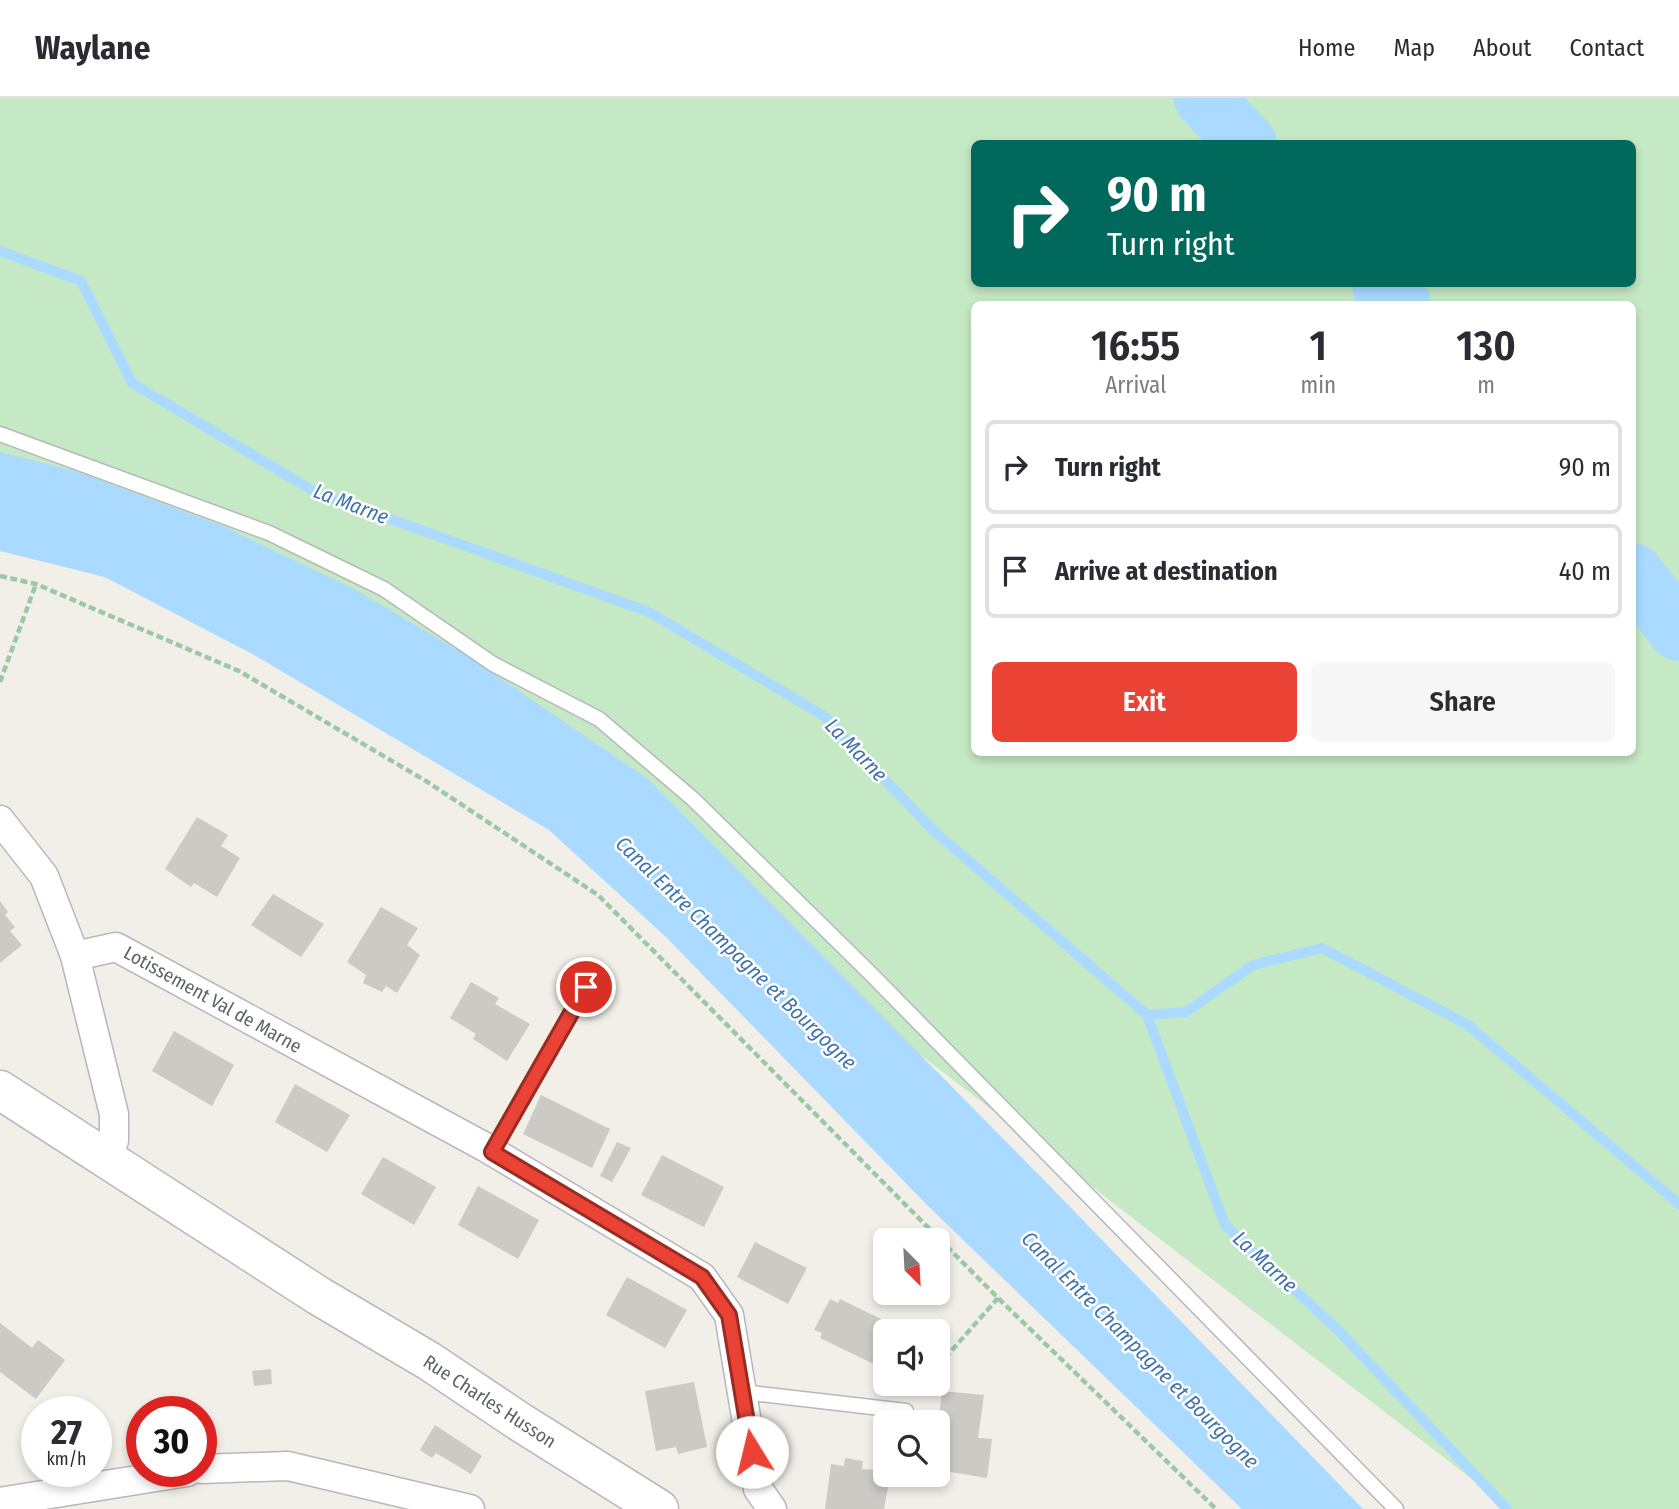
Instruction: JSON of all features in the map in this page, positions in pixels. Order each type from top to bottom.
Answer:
[{"type":"street","points":[[0,820],[44,876],[75,956],[114,1114],[114,1141],[104,1157]]},
{"type":"street","name":"Lotissement Val de Marne","points":[[75,956],[116,947],[488,1149],[702,1277],[729,1315],[758,1489],[772,1509]]},
{"type":"street","name":"Rue Charles Husson","points":[[0,1090],[319,1296],[429,1361],[659,1509]]},
{"type":"street","points":[[217,1468],[288,1466],[470,1509]]},
{"type":"street","points":[[4,1502],[126,1482]]},
{"type":"lane","points":[[0,434],[269,533],[384,589],[493,664],[599,719],[693,799],[871,974],[1396,1509]]},
{"type":"lane","points":[[488,1149],[586,987]]},
{"type":"lane","points":[[742,1391],[890,1410]]},
{"type":"path","points":[[0,576],[36,584],[239,671],[426,781],[598,895],[998,1298],[1216,1509]]},
{"type":"path","points":[[0,682],[36,584]]},
{"type":"path","points":[[950,1352],[998,1298]]},
{"type":"green space","points":[[0,98],[1679,98],[1679,1509],[1511,1509],[623,826],[256,629],[0,542]]},
{"type":"water","name":"Canal Entre Champagne et Bourgogne","points":[[0,452],[78,472],[225,527],[356,590],[466,655],[648,779],[1042,1178],[1363,1509],[1242,1509],[928,1206],[666,937],[549,830],[256,656],[105,577],[0,551]]},
{"type":"building","points":[[197,817],[228,835],[221,846],[240,858],[217,897],[194,883],[191,887],[165,869]]},
{"type":"building","points":[[273,894],[324,924],[301,957],[251,925]]},
{"type":"building","points":[[0,901],[8,912],[5,915],[15,927],[10,931],[22,945],[0,963]]},
{"type":"building","points":[[381,907],[418,928],[407,945],[420,955],[397,993],[386,986],[382,992],[363,983],[366,975],[347,962]]},
{"type":"building","points":[[471,982],[499,998],[495,1004],[530,1024],[507,1061],[473,1039],[476,1034],[450,1018]]},
{"type":"building","points":[[174,1031],[234,1065],[212,1106],[152,1071]]},
{"type":"building","points":[[295,1084],[350,1115],[327,1152],[275,1122]]},
{"type":"building","points":[[541,1095],[610,1129],[592,1168],[523,1134]]},
{"type":"building","points":[[617,1142],[631,1148],[612,1182],[600,1176]]},
{"type":"building","points":[[662,1155],[724,1187],[704,1227],[641,1195]]},
{"type":"building","points":[[383,1157],[436,1187],[414,1225],[361,1194]]},
{"type":"building","points":[[478,1186],[539,1220],[518,1259],[458,1225]]},
{"type":"building","points":[[755,1242],[807,1268],[788,1304],[737,1277]]},
{"type":"building","points":[[627,1277],[687,1310],[665,1348],[606,1315]]},
{"type":"building","points":[[830,1299],[838,1303],[840,1299],[881,1319],[873,1319],[873,1364],[820,1338],[822,1333],[814,1330]]},
{"type":"building","points":[[0,1323],[32,1348],[38,1340],[65,1360],[38,1396],[32,1396],[0,1372]]},
{"type":"building","points":[[271,1369],[272,1384],[254,1386],[252,1371]]},
{"type":"building","points":[[694,1382],[707,1447],[678,1454],[676,1447],[656,1451],[645,1391]]},
{"type":"building","points":[[950,1392],[984,1395],[978,1438],[992,1439],[987,1478],[950,1472],[950,1410],[940,1410],[941,1396],[950,1396]]},
{"type":"building","points":[[435,1425],[482,1456],[471,1474],[436,1453],[432,1458],[420,1450]]},
{"type":"building","points":[[845,1458],[863,1461],[862,1469],[873,1470],[873,1487],[888,1487],[884,1509],[825,1509],[831,1464],[844,1466]]},
{"type":"waterway","name":"La Marne","points":[[1204,98],[1243,140]]},
{"type":"waterway","name":"La Marne","points":[[0,251],[81,281],[132,383],[315,492],[649,612],[824,716],[933,830],[1147,1015],[1225,1225],[1337,1329],[1507,1509]]},
{"type":"waterway","name":"La Marne","points":[[1384,287],[1398,301]]},
{"type":"waterway","name":"La Marne","points":[[1636,577],[1679,631]]},
{"type":"waterway","points":[[1147,1015],[1186,1012],[1253,965],[1322,948],[1468,1025],[1679,1204]]},
{"type":"route","points":[[586,987],[492,1152],[702,1277],[729,1315],[752,1452]]}]
